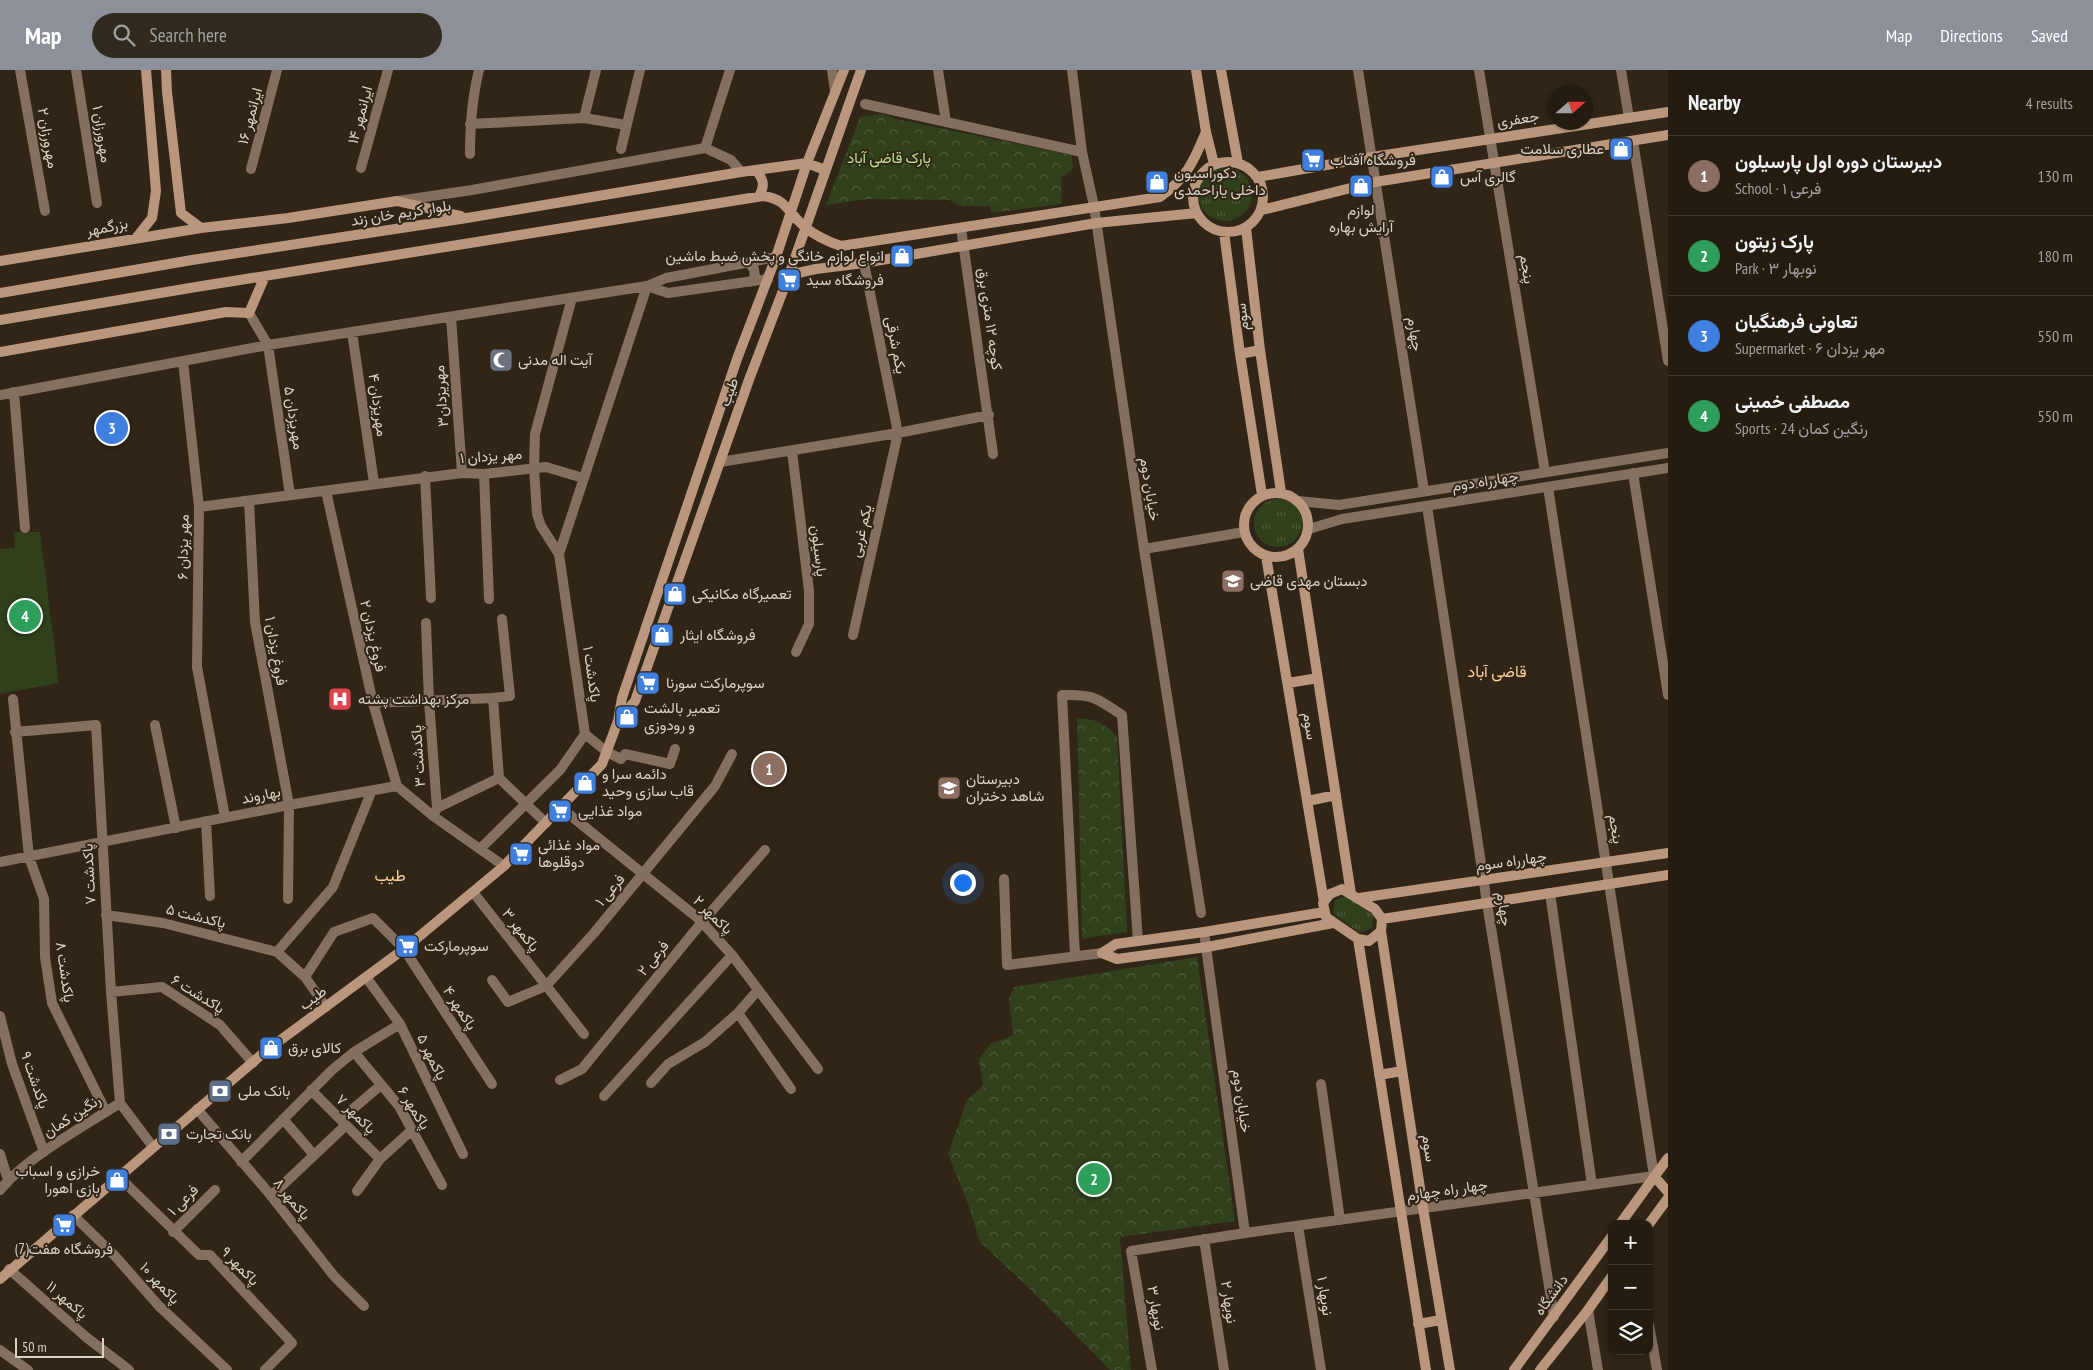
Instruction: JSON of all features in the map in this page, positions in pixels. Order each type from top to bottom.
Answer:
[{"type":"main road","name":"بزرگمهر","points":[[0,261],[136,238],[152,218],[156,191],[146,70]]},
{"type":"main road","points":[[166,70],[181,213],[201,228]]},
{"type":"main road","name":"طیب","points":[[0,1279],[9,1269],[253,1062],[404,949],[504,866],[602,764],[618,721],[622,698],[737,358],[776,257],[807,163],[844,70]]},
{"type":"main road","name":"طیب","points":[[618,721],[635,701],[861,70]]},
{"type":"main road","points":[[1196,70],[1206,132],[1214,164]]},
{"type":"main road","points":[[1221,70],[1238,162]]},
{"type":"main road","points":[[147,86],[167,83]]},
{"type":"main road","name":"جعفری","points":[[1258,177],[1372,157],[1668,112]]},
{"type":"main road","points":[[0,320],[759,196],[776,198],[805,228],[827,241],[841,246],[961,228],[1160,196],[1176,186],[1187,173],[1206,132]]},
{"type":"main road","points":[[1262,210],[1376,182],[1668,135]]},
{"type":"main road","points":[[1226,161],[1238,162],[1249,168],[1258,177],[1263,187],[1264,199],[1262,210],[1256,220],[1246,228],[1236,232],[1224,232],[1208,226],[1197,213],[1193,202],[1195,185],[1204,170],[1214,164],[1226,161]]},
{"type":"main road","points":[[807,163],[825,170]]},
{"type":"main road","name":"بلوار کریم خان زند","points":[[0,293],[192,260],[807,163]]},
{"type":"main road","points":[[756,170],[762,178],[764,188],[759,196]]},
{"type":"main road","points":[[136,238],[288,218],[397,201],[467,218]]},
{"type":"main road","points":[[789,275],[1096,223],[1197,213]]},
{"type":"main road","name":"سوم","points":[[1246,228],[1260,350],[1281,492]]},
{"type":"main road","name":"سوم","points":[[1224,232],[1240,354],[1262,495]]},
{"type":"main road","points":[[0,352],[226,312],[249,313],[265,276]]},
{"type":"main road","points":[[1240,354],[1260,350]]},
{"type":"main road","points":[[703,458],[720,462]]},
{"type":"main road","points":[[1281,492],[1298,501],[1304,509],[1308,518],[1308,529],[1305,540],[1298,549],[1283,556],[1266,556],[1256,551],[1249,542],[1244,532],[1244,521],[1247,510],[1254,501],[1262,495],[1281,492]]},
{"type":"main road","name":"سوم","points":[[1298,549],[1336,795],[1355,896]]},
{"type":"main road","name":"سوم","points":[[1266,556],[1324,907]]},
{"type":"main road","points":[[1288,683],[1318,678]]},
{"type":"main road","points":[[1308,802],[1336,795]]},
{"type":"main road","name":"چهارراه سوم","points":[[1324,907],[1330,894],[1342,889],[1355,896],[1484,880],[1668,853]]},
{"type":"main road","points":[[1355,896],[1375,909],[1382,919],[1668,875]]},
{"type":"main road","points":[[1102,953],[1116,944],[1204,932],[1324,907],[1326,917],[1358,939],[1369,941],[1381,931]]},
{"type":"main road","name":"سوم","points":[[1382,919],[1381,931],[1402,1071],[1450,1370]]},
{"type":"main road","points":[[1102,953],[1116,959],[1207,947],[1333,923]]},
{"type":"main road","points":[[1358,939],[1426,1370]]},
{"type":"main road","points":[[1379,1075],[1402,1071]]},
{"type":"main road","points":[[1623,1220],[1668,1158]]},
{"type":"main road","points":[[1654,1176],[1668,1192]]},
{"type":"main road","points":[[1652,1220],[1668,1198]]},
{"type":"main road","name":"دانشگاه","points":[[1514,1370],[1608,1242]]},
{"type":"main road","points":[[1541,1369],[1608,1282]]},
{"type":"main road","points":[[1418,1324],[1441,1320]]},
{"type":"street","name":"مهرورزان ۲","points":[[20,70],[45,211]]},
{"type":"street","name":"مهرورزان ۱","points":[[76,70],[98,203]]},
{"type":"street","name":"ایرانمهر ۱۶","points":[[251,169],[277,70]]},
{"type":"street","name":"ایرانمهر ۱۴","points":[[362,168],[388,70]]},
{"type":"street","points":[[470,154],[470,124],[479,70]]},
{"type":"street","points":[[584,118],[596,70]]},
{"type":"street","points":[[621,149],[640,70]]},
{"type":"street","points":[[705,148],[730,70]]},
{"type":"street","points":[[832,70],[835,91]]},
{"type":"street","points":[[938,70],[946,122]]},
{"type":"street","name":"خیابان دوم","points":[[1072,70],[1082,152],[1094,206],[1144,548],[1201,913]]},
{"type":"street","points":[[1358,70],[1372,157]]},
{"type":"street","name":"پنجم","points":[[1479,70],[1548,487],[1654,1176]]},
{"type":"street","points":[[1621,70],[1629,118]]},
{"type":"street","points":[[865,104],[1082,152]]},
{"type":"street","points":[[470,124],[584,118],[626,125]]},
{"type":"street","points":[[1633,141],[1668,361]]},
{"type":"street","points":[[397,201],[705,148],[731,160],[741,172]]},
{"type":"street","name":"چهارم","points":[[1372,157],[1487,903],[1554,1317]]},
{"type":"street","name":"کوچه ۱۲ متری برق","points":[[961,228],[989,415],[993,454]]},
{"type":"street","points":[[0,395],[268,345],[647,286],[666,278],[776,257]]},
{"type":"street","points":[[749,263],[754,269],[755,277],[750,282]]},
{"type":"street","name":"یکم شرقی","points":[[864,263],[898,433]]},
{"type":"street","points":[[647,286],[668,293],[768,279]]},
{"type":"street","points":[[559,554],[647,286]]},
{"type":"street","name":"پاکدشت ۱","points":[[572,298],[535,434],[534,468],[537,514],[541,526],[559,554],[586,734]]},
{"type":"street","points":[[249,313],[268,345]]},
{"type":"street","name":"مهریزدان۳","points":[[451,317],[462,473]]},
{"type":"street","name":"مهریزدان ۴","points":[[352,332],[374,483]]},
{"type":"street","name":"مهریزدان ۵","points":[[268,345],[290,495]]},
{"type":"street","name":"مهر یزدان ۶","points":[[183,362],[199,507],[197,668],[225,817]]},
{"type":"street","points":[[14,392],[25,528]]},
{"type":"street","points":[[720,462],[898,433],[989,415]]},
{"type":"street","name":"یکم غربی","points":[[853,635],[898,433]]},
{"type":"street","name":"پارسیلون","points":[[792,451],[809,591],[809,624],[796,652]]},
{"type":"street","points":[[1298,501],[1339,505],[1668,453]]},
{"type":"street","name":"مهر یزدان ۱","points":[[199,507],[425,476],[462,473],[484,474],[546,467],[583,478]]},
{"type":"street","name":"چهارراه دوم","points":[[1308,529],[1342,519],[1668,468]]},
{"type":"street","points":[[1633,473],[1668,695]]},
{"type":"street","points":[[484,474],[489,599]]},
{"type":"street","points":[[425,476],[431,598]]},
{"type":"street","name":"فروغ یزدان ۲","points":[[326,491],[373,703],[397,786]]},
{"type":"street","name":"فروغ یزدان ۱","points":[[249,501],[255,622],[289,805],[288,899]]},
{"type":"street","points":[[1144,548],[1244,532]]},
{"type":"street","points":[[373,703],[510,696],[502,619]]},
{"type":"street","name":"پاکدشت ۳","points":[[426,622],[435,812]]},
{"type":"street","points":[[1075,956],[1062,695],[1095,697],[1122,715],[1138,941]]},
{"type":"street","points":[[492,698],[499,778],[546,823]]},
{"type":"street","name":"پاکدشت ۸","points":[[13,699],[15,732],[30,856],[44,899],[45,957],[52,1003],[106,1112]]},
{"type":"street","name":"پاکدشت ۷","points":[[15,732],[96,725],[106,915],[120,1103]]},
{"type":"street","points":[[155,725],[176,828]]},
{"type":"street","points":[[480,849],[564,765],[586,734],[607,752],[621,759],[625,754],[670,764],[675,749]]},
{"type":"street","name":"فرعی ۱","points":[[492,980],[508,1002],[546,986],[594,933],[715,786],[732,754]]},
{"type":"street","points":[[435,812],[499,778]]},
{"type":"street","points":[[397,786],[435,812],[504,866]]},
{"type":"street","name":"بهاروند","points":[[0,862],[225,817],[397,786]]},
{"type":"street","points":[[326,1007],[305,977],[277,952],[333,887],[372,790]]},
{"type":"street","name":"پاکمهر ۲","points":[[560,807],[702,922],[732,955],[818,1069]]},
{"type":"street","points":[[206,821],[210,896]]},
{"type":"street","name":"فرعی ۲","points":[[560,1080],[582,1069],[702,922],[765,850]]},
{"type":"street","points":[[1004,880],[1007,965],[1102,953]]},
{"type":"street","name":"پاکمهر ۳","points":[[473,892],[584,1034]]},
{"type":"street","points":[[1550,893],[1592,1185]]},
{"type":"street","name":"پاکدشت ۵","points":[[106,915],[163,923],[277,952]]},
{"type":"street","name":"پاکمهر ۴","points":[[305,977],[334,932],[373,918],[404,949],[492,1084]]},
{"type":"street","name":"خیابان دوم","points":[[1204,932],[1245,1233]]},
{"type":"street","points":[[604,1096],[732,955]]},
{"type":"street","name":"پاکمهر ۵","points":[[366,977],[400,1024],[463,1154]]},
{"type":"street","name":"پاکدشت ۶","points":[[111,992],[162,987],[220,1025],[253,1062]]},
{"type":"street","points":[[651,1083],[668,1064],[705,1042],[738,1013],[758,990]]},
{"type":"street","points":[[738,1013],[791,1089]]},
{"type":"street","name":"پاکدشت ۹","points":[[0,1016],[12,1064],[44,1152]]},
{"type":"street","points":[[241,1162],[332,1070],[354,1052],[400,1024]]},
{"type":"street","name":"پاکمهر ۶","points":[[354,1052],[399,1106],[442,1185]]},
{"type":"street","points":[[1322,1084],[1340,1220]]},
{"type":"street","points":[[271,1196],[382,1085]]},
{"type":"street","name":"پاکمهر ۷","points":[[311,1090],[380,1159]]},
{"type":"street","name":"رنگین کمان","points":[[0,1190],[8,1180],[44,1152],[120,1103],[153,1147]]},
{"type":"street","name":"پاکمهر ۸","points":[[197,1109],[271,1196],[334,1276],[364,1306]]},
{"type":"street","points":[[283,1119],[314,1155]]},
{"type":"street","points":[[357,1191],[380,1159],[412,1130]]},
{"type":"street","points":[[0,1154],[8,1180]]},
{"type":"street","name":"پاکمهر ۹","points":[[118,1176],[199,1255],[210,1254],[292,1343],[265,1370]]},
{"type":"street","name":"چهار راه چهارم","points":[[1245,1233],[1654,1176]]},
{"type":"street","name":"فرعی ۱","points":[[174,1232],[215,1190]]},
{"type":"street","name":"پاکمهر ۱۰","points":[[73,1215],[115,1256],[159,1306],[227,1370]]},
{"type":"street","name":"نوبهار ۱","points":[[1298,1226],[1321,1370]]},
{"type":"street","points":[[1204,1239],[1245,1233]]},
{"type":"street","name":"نوبهار ۳","points":[[1152,1370],[1131,1251],[1204,1239]]},
{"type":"street","name":"نوبهار ۲","points":[[1204,1239],[1224,1370]]},
{"type":"street","name":"پاکمهر ۱۱","points":[[9,1269],[86,1337],[130,1370]]},
{"type":"street","points":[[1588,1310],[1598,1370]]},
{"type":"street","points":[[1653,1348],[1657,1370]]},
{"type":"street","points":[[0,1350],[28,1370]]},
{"type":"green space","name":"پارک قاضی آباد","points":[[882,114],[896,119],[1072,155],[1073,169],[1061,178],[1062,204],[991,213],[990,206],[961,206],[949,200],[868,199],[826,205],[860,117]]},
{"type":"green space","points":[[1225,167],[1235,169],[1244,175],[1250,184],[1252,194],[1250,204],[1244,213],[1235,219],[1225,221],[1215,219],[1206,213],[1200,204],[1198,194],[1200,184],[1206,175],[1215,169]]},
{"type":"green space","points":[[1273,499],[1283,499],[1295,506],[1302,518],[1302,528],[1295,540],[1283,547],[1273,547],[1265,543],[1258,536],[1254,528],[1254,518],[1258,510],[1265,503]]},
{"type":"green space","points":[[14,532],[40,532],[59,683],[0,694],[0,549],[15,548]]},
{"type":"green space","points":[[1077,718],[1099,722],[1117,736],[1127,932],[1082,939]]},
{"type":"green space","points":[[1347,896],[1374,915],[1372,928],[1360,933],[1333,913],[1335,900]]},
{"type":"green space","points":[[1197,957],[1235,1221],[1120,1237],[1131,1370],[1110,1370],[1031,1290],[980,1242],[968,1204],[948,1154],[967,1100],[983,1086],[979,1060],[990,1044],[1013,1035],[1009,999],[1014,987]]},
{"type":"place","name":"عطاری سلامت","points":[[1621,149]]},
{"type":"place","name":"فروشگاه آفتاب","points":[[1313,160]]},
{"type":"place","name":"گالری آس","points":[[1442,177]]},
{"type":"place","name":"دکوراسیون داخلی یاراحمدی","points":[[1157,182]]},
{"type":"place","name":"لوازم آرایش بهاره","points":[[1361,186]]},
{"type":"place","name":"انواع لوازم خانگی و پخش ضبط ماشین","points":[[902,256]]},
{"type":"place","name":"فروشگاه سید","points":[[789,280]]},
{"type":"place","name":"آیت اله مدنی","points":[[501,360]]},
{"type":"place","name":"تعاونی فرهنگیان","points":[[112,428]]},
{"type":"place","name":"دبستان مهدی قاضی","points":[[1233,581]]},
{"type":"place","name":"تعمیرگاه مکانیکی","points":[[675,594]]},
{"type":"place","name":"مصطفی خمینی","points":[[25,616]]},
{"type":"place","name":"فروشگاه ایثار","points":[[662,635]]},
{"type":"place","name":"سوپرمارکت سورنا","points":[[648,683]]},
{"type":"place","name":"مرکز بهداشت پشته","points":[[340,699]]},
{"type":"place","name":"تعمیر بالشت و رودوزی","points":[[627,717]]},
{"type":"place","name":"دبیرستان دوره اول پارسیلون","points":[[769,769]]},
{"type":"place","name":"دائمه سرا و قاب سازی وحید","points":[[585,783]]},
{"type":"place","name":"دبیرستان شاهد دختران","points":[[949,788]]},
{"type":"place","name":"مواد غذایی","points":[[560,811]]},
{"type":"place","name":"مواد غذائی دوقلوها","points":[[521,854]]},
{"type":"place","name":"سوپرمارکت","points":[[407,946]]},
{"type":"place","name":"کالای برق","points":[[271,1048]]},
{"type":"place","name":"بانک ملی","points":[[220,1091]]},
{"type":"place","name":"بانک تجارت","points":[[169,1134]]},
{"type":"place","name":"پارک زیتون","points":[[1094,1179]]},
{"type":"place","name":"خرازی و اسباب بازی اهورا","points":[[117,1180]]},
{"type":"place","name":"فروشگاه هفت(7)","points":[[64,1225]]},
{"type":"district","name":"قاضی آباد","points":[[1497,671]]},
{"type":"district","name":"طیب","points":[[390,875]]}]
